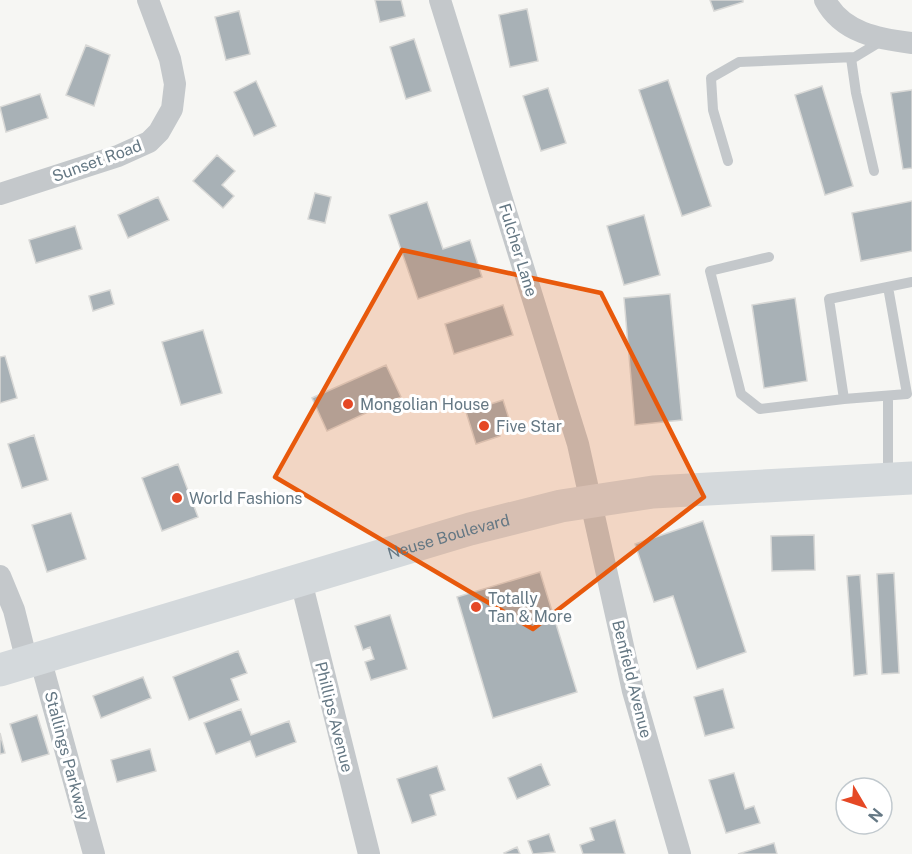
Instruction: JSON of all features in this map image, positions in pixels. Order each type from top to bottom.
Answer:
[{"type":"main road","name":"Neuse Boulevard","points":[[22,664],[470,529],[561,506],[653,492],[900,479]]},
{"type":"street","name":"Sunset Road","points":[[0,195],[118,156],[149,142],[159,132],[172,109],[175,84],[170,59],[148,0]]},
{"type":"street","name":"Fulcher Lane","points":[[440,0],[578,444],[590,502]]},
{"type":"street","points":[[825,0],[842,22],[859,32],[912,43]]},
{"type":"street","name":"Benfield Avenue","points":[[590,502],[633,691],[680,854]]},
{"type":"street","name":"Stallings Parkway","points":[[0,576],[14,610],[22,664],[94,854]]},
{"type":"street","name":"Phillips Avenue","points":[[301,580],[369,854]]},
{"type":"lane","points":[[728,161],[713,110],[711,78],[740,62],[851,58],[886,38]]},
{"type":"lane","points":[[851,58],[874,171]]},
{"type":"lane","points":[[770,256],[710,271],[741,394],[760,409],[907,394],[888,287]]},
{"type":"lane","points":[[844,399],[829,299],[912,282]]},
{"type":"lane","points":[[888,396],[900,479]]},
{"type":"highlighted area","points":[[402,250],[601,293],[704,497],[533,629],[275,477]]},
{"type":"building","points":[[375,0],[401,0],[405,16],[380,22]]},
{"type":"building","points":[[710,0],[743,0],[743,2],[714,11]]},
{"type":"building","points":[[527,9],[538,61],[510,67],[499,15]]},
{"type":"building","points":[[239,11],[250,54],[226,60],[215,17]]},
{"type":"building","points":[[414,39],[431,91],[406,99],[390,47]]},
{"type":"building","points":[[86,45],[110,55],[94,106],[66,95]]},
{"type":"building","points":[[668,80],[711,206],[682,216],[639,90]]},
{"type":"building","points":[[256,81],[276,126],[254,136],[234,92]]},
{"type":"building","points":[[822,86],[853,186],[825,195],[795,95]]},
{"type":"building","points":[[548,88],[566,143],[541,151],[523,96]]},
{"type":"building","points":[[912,90],[912,168],[903,169],[891,93]]},
{"type":"building","points":[[40,94],[48,118],[6,132],[0,107]]},
{"type":"building","points":[[217,155],[235,171],[222,185],[234,196],[223,208],[193,181]]},
{"type":"building","points":[[315,193],[331,197],[325,223],[308,219]]},
{"type":"building","points":[[158,197],[169,220],[128,238],[118,215]]},
{"type":"building","points":[[912,201],[912,251],[861,261],[852,213]]},
{"type":"building","points":[[427,202],[443,249],[470,240],[482,277],[418,299],[389,215]]},
{"type":"building","points":[[644,215],[660,275],[624,285],[607,226]]},
{"type":"building","points":[[75,226],[82,249],[36,263],[29,240]]},
{"type":"building","points":[[110,290],[114,304],[93,311],[89,296]]},
{"type":"building","points":[[670,294],[682,420],[635,425],[624,298]]},
{"type":"building","points":[[795,298],[807,381],[764,388],[752,305]]},
{"type":"building","points":[[503,305],[513,335],[454,354],[445,324]]},
{"type":"building","points":[[203,330],[222,393],[181,405],[162,342]]},
{"type":"building","points":[[5,356],[17,398],[0,403],[0,357]]},
{"type":"building","points":[[386,365],[401,397],[327,431],[312,398]]},
{"type":"building","points":[[503,400],[511,425],[498,430],[500,436],[476,444],[466,412]]},
{"type":"building","points":[[34,435],[48,480],[22,488],[8,444]]},
{"type":"building","points":[[178,464],[198,517],[162,531],[142,478]]},
{"type":"building","points":[[71,513],[86,559],[47,572],[32,525]]},
{"type":"building","points":[[703,521],[746,652],[697,669],[673,596],[654,602],[635,544]]},
{"type":"building","points":[[814,535],[815,570],[772,571],[771,536]]},
{"type":"building","points":[[540,572],[577,692],[493,718],[457,597]]},
{"type":"building","points":[[894,573],[899,673],[882,674],[877,574]]},
{"type":"building","points":[[860,575],[867,674],[854,676],[847,576]]},
{"type":"building","points":[[390,615],[407,669],[371,680],[365,662],[374,659],[370,647],[363,650],[355,626]]},
{"type":"building","points":[[238,651],[247,673],[231,679],[239,700],[189,720],[173,677]]},
{"type":"building","points":[[143,677],[151,698],[101,718],[93,696]]},
{"type":"building","points":[[723,689],[734,728],[705,736],[694,697]]},
{"type":"building","points":[[241,709],[251,735],[289,721],[296,742],[256,757],[250,741],[216,754],[204,723]]},
{"type":"building","points":[[37,715],[49,754],[22,762],[10,724]]},
{"type":"building","points":[[0,733],[5,753],[0,754]]},
{"type":"building","points":[[150,749],[156,771],[117,782],[111,760]]},
{"type":"building","points":[[541,764],[550,785],[517,799],[508,778]]},
{"type":"building","points":[[437,766],[445,790],[430,795],[436,815],[412,823],[397,779]]},
{"type":"building","points":[[734,773],[745,809],[754,806],[760,823],[726,833],[709,780]]},
{"type":"building","points":[[615,820],[625,854],[583,854],[580,845],[594,840],[590,828]]},
{"type":"building","points":[[549,834],[555,852],[533,854],[528,841]]},
{"type":"building","points":[[774,843],[777,854],[738,854]]},
{"type":"building","points":[[517,847],[520,854],[504,853]]},
{"type":"place","name":"Mongolian House","points":[[348,404]]},
{"type":"place","name":"Five Star","points":[[484,426]]},
{"type":"place","name":"World Fashions","points":[[177,498]]},
{"type":"place","name":"Totally Tan & More","points":[[476,607]]}]
